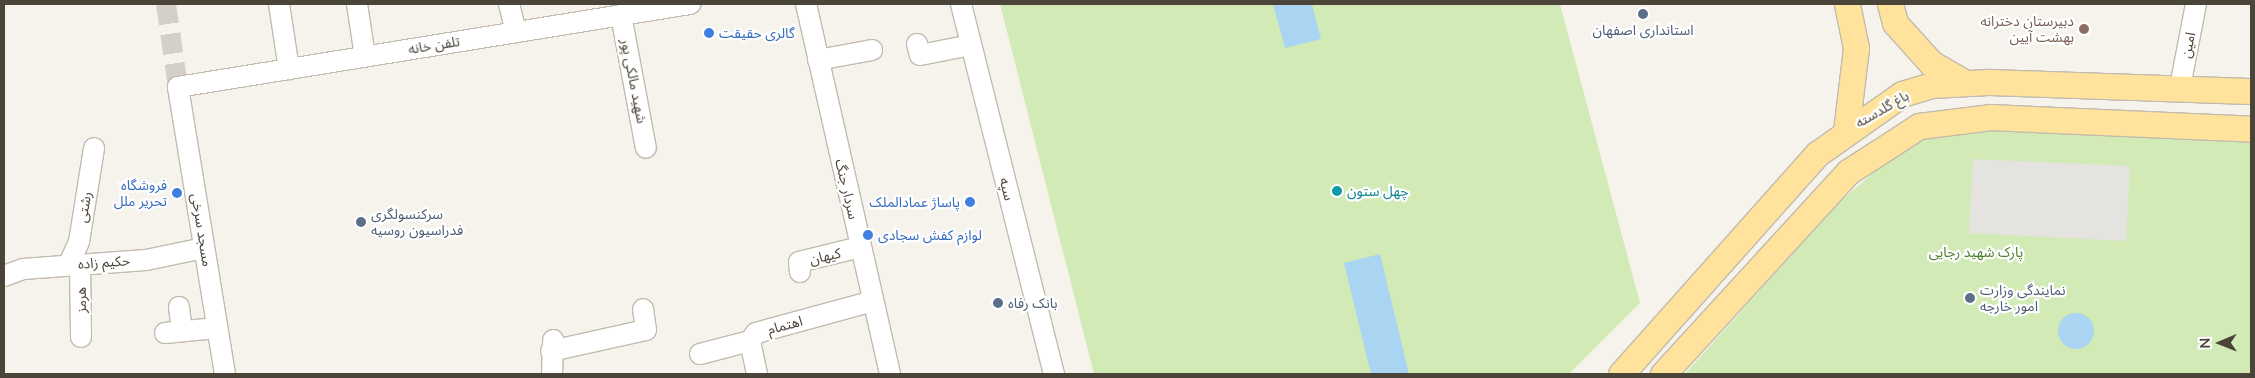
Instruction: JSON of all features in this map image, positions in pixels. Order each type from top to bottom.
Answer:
[{"type":"main road","points":[[1846,131],[1856,48],[1847,4]]},
{"type":"main road","points":[[1890,4],[1896,23],[1931,63],[1965,83]]},
{"type":"main road","name":"باغ گلدسته","points":[[1621,374],[1817,154],[1846,131],[1902,94],[1932,85],[1965,83],[2180,87],[2251,92]]},
{"type":"main road","points":[[1663,374],[1848,172],[1919,126],[1991,117],[2251,129]]},
{"type":"main road","points":[[1715,269],[1739,290]]},
{"type":"street","points":[[279,4],[289,69]]},
{"type":"street","points":[[356,4],[365,56]]},
{"type":"street","points":[[509,4],[516,32]]},
{"type":"street","name":"تلفن خانه","points":[[178,87],[690,4]]},
{"type":"street","name":"سردار جنگ","points":[[806,4],[890,374]]},
{"type":"street","name":"سپه","points":[[961,4],[1054,374]]},
{"type":"street","name":"امین","points":[[2180,87],[2196,4]]},
{"type":"street","name":"شهید مالکی پور","points":[[622,15],[646,148]]},
{"type":"street","points":[[917,44],[920,55],[971,45]]},
{"type":"street","points":[[818,60],[872,50]]},
{"type":"street","name":"مسجد سرخی","points":[[178,87],[225,374]]},
{"type":"street","name":"رشتی","points":[[75,264],[94,148]]},
{"type":"street","name":"کیهان","points":[[800,272],[798,262],[860,247]]},
{"type":"street","name":"حکیم زاده","points":[[4,276],[75,264],[146,260],[204,248]]},
{"type":"street","name":"هرمز","points":[[75,264],[81,337]]},
{"type":"street","name":"اهتمام","points":[[700,354],[750,341],[756,333],[873,301]]},
{"type":"street","points":[[179,307],[174,332],[217,328]]},
{"type":"street","points":[[552,374],[552,346],[646,330],[643,309]]},
{"type":"street","points":[[750,341],[757,374]]},
{"type":"green space","points":[[1000,4],[1560,4],[1640,303],[1569,374],[1094,374]]},
{"type":"green space","name":"پارک شهید رجایی","points":[[1948,129],[2251,138],[2251,374],[1685,374],[1837,204],[1894,155]]},
{"type":"shaded area","points":[[1973,159],[2130,166],[2126,241],[1969,233]]},
{"type":"water","points":[[1273,4],[1312,4],[1321,39],[1285,48]]},
{"type":"water","points":[[1380,254],[1409,374],[1371,374],[1344,263]]},
{"type":"water","points":[[2076,313],[2089,318],[2094,331],[2089,344],[2076,349],[2063,344],[2058,331],[2063,318]]},
{"type":"tunnel","points":[[166,4],[178,87]]},
{"type":"place","name":"استانداری اصفهان","points":[[1643,14]]},
{"type":"place","name":"دبیرستان دخترانه بهشت آیین","points":[[2084,29]]},
{"type":"place","name":"گالری حقیقت","points":[[709,33]]},
{"type":"place","name":"چهل ستون","points":[[1337,191]]},
{"type":"place","name":"فروشگاه تحریر ملل","points":[[177,193]]},
{"type":"place","name":"پاساژ عمادالملک","points":[[970,202]]},
{"type":"place","name":"سرکنسولگری فدراسیون روسیه","points":[[361,222]]},
{"type":"place","name":"لوازم کفش سجادی","points":[[868,235]]},
{"type":"place","name":"نمایندگی وزارت امور خارجه","points":[[1970,298]]},
{"type":"place","name":"بانک رفاه","points":[[998,303]]}]
